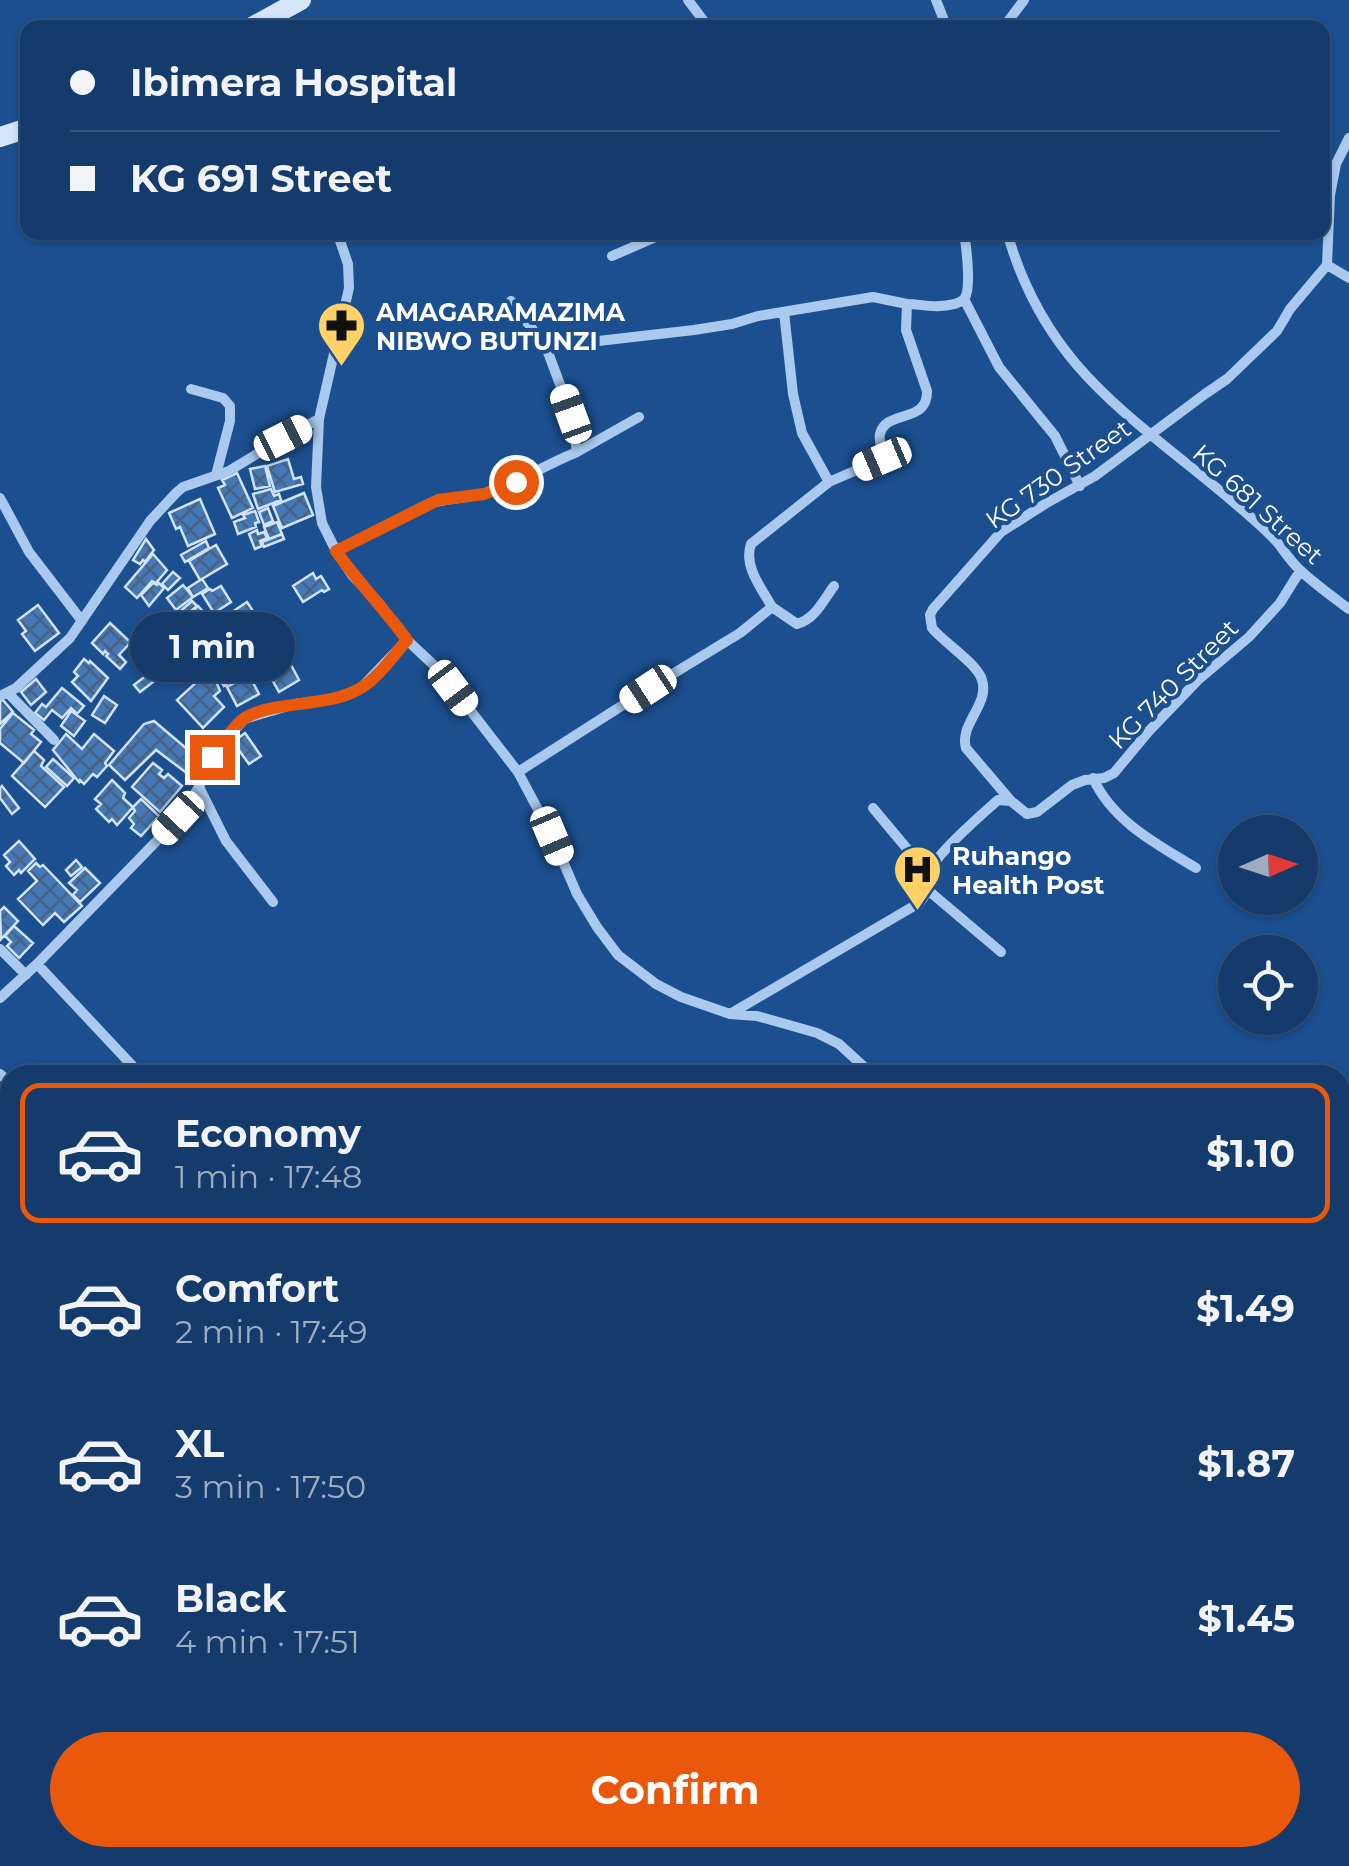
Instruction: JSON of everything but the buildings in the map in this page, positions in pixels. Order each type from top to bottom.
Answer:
[{"type":"main road","points":[[265,20],[302,0]]},
{"type":"street","points":[[1330,195],[1336,164],[1349,138]]},
{"type":"street","points":[[339,240],[348,264],[348,288],[319,419],[316,487],[322,523],[336,551],[407,640],[440,671],[518,772],[577,894],[618,955],[656,984],[681,997],[730,1014],[757,1016],[817,1033],[840,1044],[862,1065]]},
{"type":"street","points":[[612,256],[648,240]]},
{"type":"street","points":[[546,347],[694,330],[873,297],[937,307],[954,304],[967,293],[964,240]]},
{"type":"street","name":"KG 681 Street","points":[[1009,240],[1036,306],[1055,339],[1086,378],[1149,435],[1238,506],[1275,540],[1300,571],[1349,609]]},
{"type":"street","points":[[1327,240],[1326,265],[1349,278]]},
{"type":"street","name":"KG 730 Street","points":[[1011,800],[972,756],[963,739],[982,695],[982,677],[932,628],[933,609],[1001,532],[1080,486],[1227,380],[1276,331],[1326,265]]},
{"type":"street","points":[[964,299],[1000,367],[1055,436],[1080,486]]},
{"type":"street","points":[[511,301],[546,347],[571,414],[577,452]]},
{"type":"street","points":[[834,586],[812,616],[797,624],[772,607],[753,574],[748,552],[751,544],[829,482],[882,459],[882,430],[890,422],[924,408],[927,391],[906,330],[907,304]]},
{"type":"street","points":[[784,312],[793,394],[802,433],[829,482]]},
{"type":"street","points":[[191,390],[222,398],[230,406],[216,475]]},
{"type":"street","points":[[336,551],[438,500],[484,494],[516,482],[639,417]]},
{"type":"street","points":[[54,740],[4,695],[70,638],[150,521],[176,493],[229,471],[319,419]]},
{"type":"street","points":[[0,498],[29,552],[82,621]]},
{"type":"street","name":"KG 740 Street","points":[[1011,800],[1026,814],[1032,814],[1072,785],[1114,773],[1198,680],[1249,638],[1280,604],[1300,571]]},
{"type":"street","points":[[518,772],[740,633],[772,607]]},
{"type":"street","points":[[0,998],[178,818],[199,787],[212,757],[244,719],[282,707],[334,699],[360,689],[407,640]]},
{"type":"street","points":[[1093,778],[1106,801],[1138,832],[1196,868]]},
{"type":"street","points":[[199,787],[232,850],[273,902]]},
{"type":"street","points":[[730,1014],[919,903],[929,891],[929,875],[936,860],[998,800],[1011,800]]},
{"type":"street","points":[[873,808],[929,875]]},
{"type":"street","points":[[929,891],[1001,952]]},
{"type":"street","points":[[0,949],[26,974]]},
{"type":"street","points":[[37,964],[132,1065]]},
{"type":"place","name":"AMAGARAMAZIMA NIBWO BUTUNZI","points":[[341,368]]},
{"type":"place","name":"Ruhango Health Post","points":[[917,912]]},
{"type":"route","points":[[212,757],[244,719],[295,704],[334,699],[360,689],[407,640],[336,551],[438,500],[484,494],[516,482]]}]
